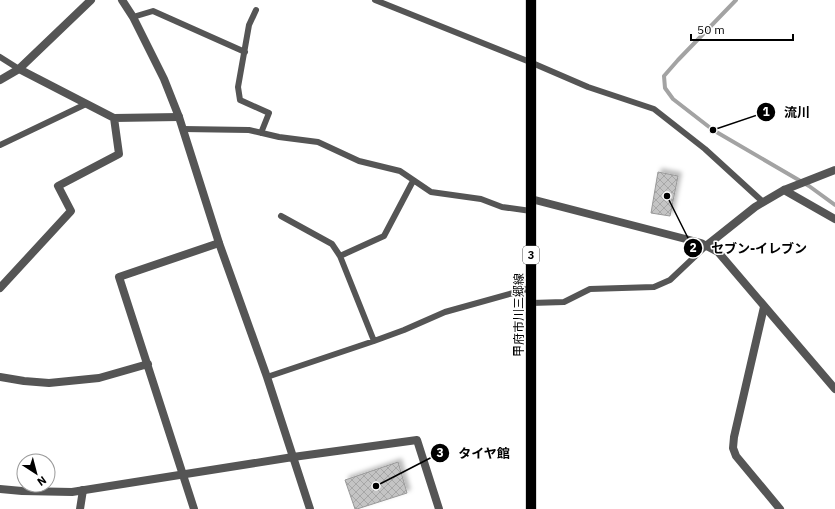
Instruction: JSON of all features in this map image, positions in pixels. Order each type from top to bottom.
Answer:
[{"type":"main road","name":"甲府市川三郷線","points":[[531,0],[531,509]]},
{"type":"street","points":[[0,80],[19,68],[91,0]]},
{"type":"street","points":[[122,0],[133,17],[164,79],[179,117],[310,509]]},
{"type":"street","points":[[19,68],[114,118],[179,117]]},
{"type":"street","points":[[0,288],[71,212],[58,186],[119,154],[114,118]]},
{"type":"street","points":[[706,246],[763,202],[784,190],[835,170]]},
{"type":"street","points":[[784,190],[835,219]]},
{"type":"street","points":[[531,200],[668,234],[700,243],[718,252],[835,389]]},
{"type":"street","points":[[194,509],[119,278],[220,243]]},
{"type":"street","points":[[764,307],[734,437],[733,448],[736,456],[780,509]]},
{"type":"street","points":[[0,377],[49,383],[99,378],[148,364]]},
{"type":"street","points":[[0,489],[72,492],[293,457],[416,440],[439,509]]},
{"type":"street","points":[[80,509],[83,490]]},
{"type":"lane","points":[[375,0],[530,62],[588,87],[654,109],[706,149],[763,202]]},
{"type":"lane","points":[[256,10],[249,25],[238,87],[240,100],[269,113],[262,133]]},
{"type":"lane","points":[[133,17],[154,11],[245,52]]},
{"type":"lane","points":[[0,57],[19,68]]},
{"type":"lane","points":[[0,145],[86,104]]},
{"type":"lane","points":[[183,129],[249,130],[279,137],[318,142],[359,162],[400,171],[431,192],[481,200],[502,207],[530,211]]},
{"type":"lane","points":[[340,256],[384,236],[413,181]]},
{"type":"lane","points":[[280,216],[332,244],[340,256],[374,341]]},
{"type":"lane","points":[[531,303],[564,302],[590,289],[654,287],[670,280],[706,246]]},
{"type":"lane","points":[[267,377],[374,341],[445,312],[531,288]]},
{"type":"building","points":[[658,172],[678,176],[670,216],[651,213]]},
{"type":"building","points":[[398,462],[407,493],[355,509],[345,480]]},
{"type":"waterway","points":[[736,0],[664,76],[665,88],[673,99],[713,130],[809,186],[835,205]]},
{"type":"place","name":"流川","points":[[713,130]]},
{"type":"place","name":"セブン-イレブン","points":[[667,196]]},
{"type":"place","name":"タイヤ館","points":[[376,486]]}]
